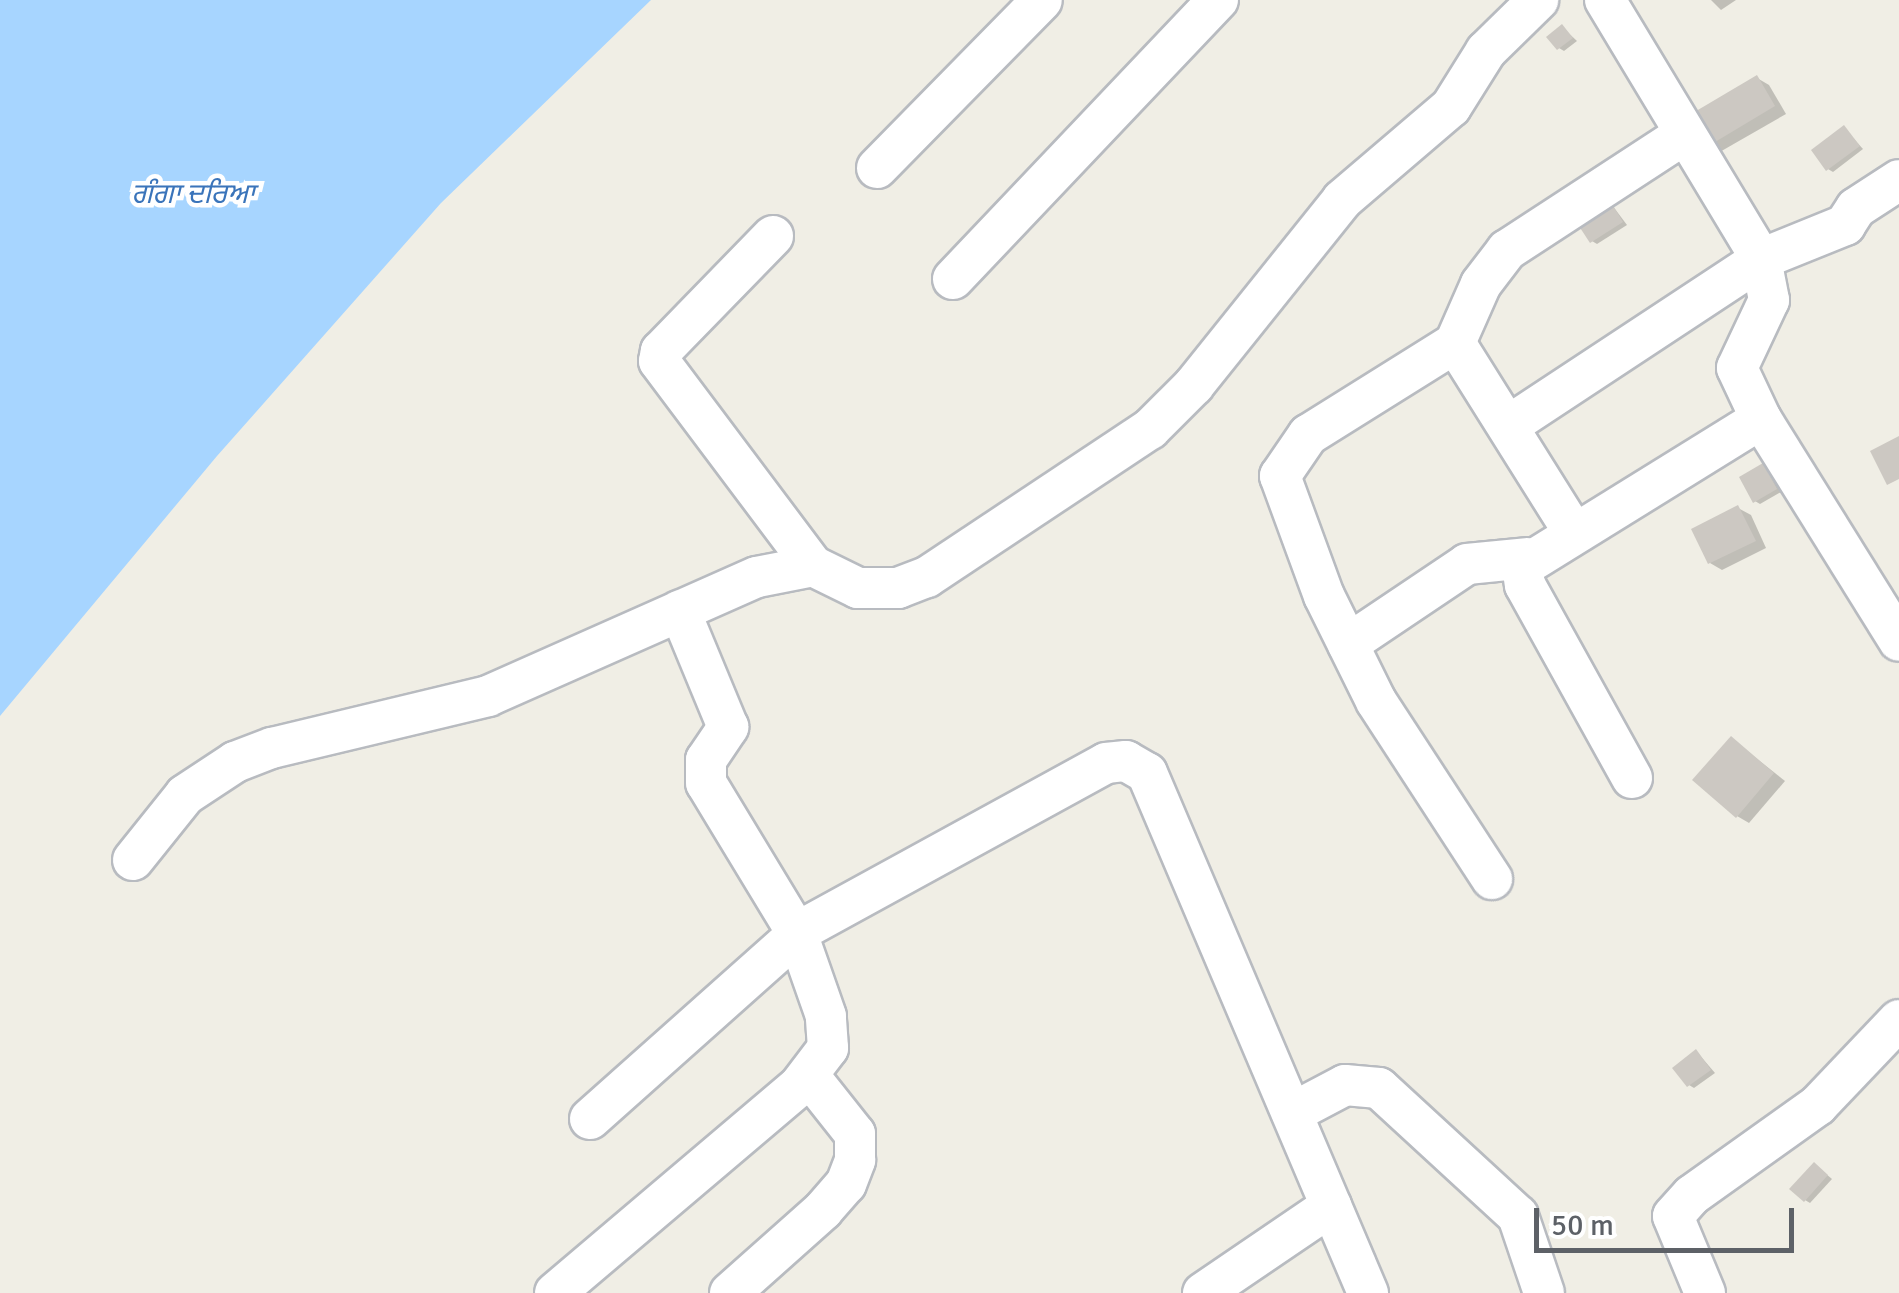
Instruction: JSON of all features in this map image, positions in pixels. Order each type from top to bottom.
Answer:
[{"type":"street","points":[[878,168],[1042,0]]},
{"type":"street","points":[[953,280],[1218,0]]},
{"type":"street","points":[[772,236],[661,351],[659,361],[813,566],[858,588],[898,588],[926,577],[1110,462],[1194,386],[1342,200],[1452,107],[1486,51],[1538,0]]},
{"type":"street","points":[[1605,0],[1761,258],[1769,300],[1737,368],[1761,418],[1899,641]]},
{"type":"street","points":[[1492,878],[1376,701],[1348,644],[1280,476],[1308,435],[1455,343],[1481,284],[1507,250],[1686,134]]},
{"type":"street","points":[[1508,426],[1761,258],[1845,225],[1856,208],[1899,180]]},
{"type":"street","points":[[1455,343],[1572,531]]},
{"type":"street","points":[[1348,644],[1467,564],[1527,558],[1761,418]]},
{"type":"street","points":[[1527,558],[1525,585],[1632,778]]},
{"type":"street","points":[[134,860],[185,794],[235,762],[488,696],[757,577],[813,566]]},
{"type":"street","points":[[556,1293],[809,1076],[828,1048],[826,1016],[797,933],[706,784],[706,760],[728,727],[680,610]]},
{"type":"street","points":[[590,1119],[797,933],[1106,763],[1126,760],[1147,773],[1368,1293]]},
{"type":"street","points":[[1705,1293],[1673,1216],[1692,1195],[1818,1104],[1899,1020]]},
{"type":"street","points":[[730,1293],[822,1210],[846,1184],[855,1160],[855,1134],[809,1076]]},
{"type":"street","points":[[1292,1114],[1345,1085],[1379,1088],[1518,1216],[1544,1293]]},
{"type":"street","points":[[1203,1293],[1331,1206]]},
{"type":"water","name":"ਗੰਗਾ ਦਰਿਆ","points":[[0,0],[651,0],[441,203],[217,456],[0,716]]},
{"type":"building","points":[[1562,24],[1573,38],[1557,50],[1546,37]]},
{"type":"building","points":[[1757,75],[1775,106],[1705,148],[1686,117]]},
{"type":"building","points":[[1844,125],[1860,146],[1826,171],[1811,150]]},
{"type":"building","points":[[1609,199],[1623,222],[1590,243],[1575,220]]},
{"type":"building","points":[[1899,436],[1899,479],[1887,485],[1870,451]]},
{"type":"building","points":[[1763,463],[1777,489],[1753,503],[1739,477]]},
{"type":"building","points":[[1738,505],[1756,541],[1708,564],[1691,529]]},
{"type":"building","points":[[1731,736],[1774,773],[1736,818],[1692,780]]},
{"type":"building","points":[[1696,1049],[1711,1070],[1687,1087],[1672,1068]]},
{"type":"building","points":[[1814,1162],[1828,1175],[1804,1202],[1789,1189]]}]
